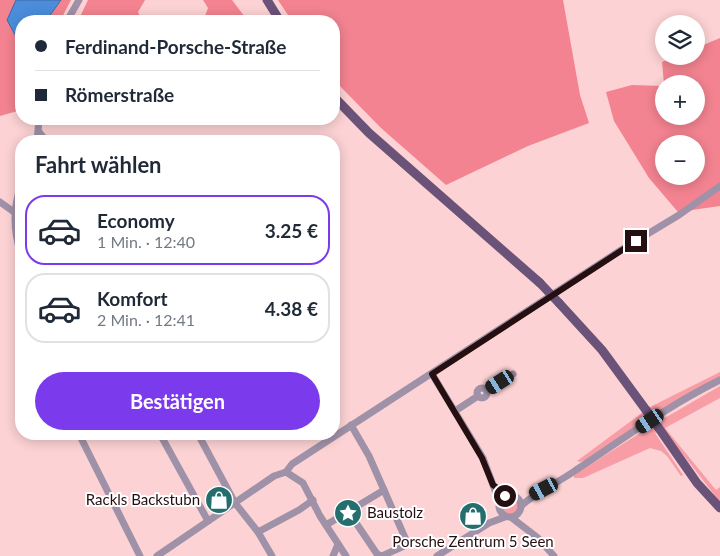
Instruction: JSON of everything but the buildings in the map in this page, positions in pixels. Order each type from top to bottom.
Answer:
[{"type":"main road","points":[[267,0],[276,15]]},
{"type":"main road","points":[[340,103],[369,133],[540,284],[559,304],[602,350],[692,477],[720,508]]},
{"type":"street","points":[[70,15],[79,0]]},
{"type":"street","points":[[38,125],[38,135]]},
{"type":"street","points":[[340,432],[621,250],[679,215],[720,186]]},
{"type":"street","points":[[0,202],[14,212]]},
{"type":"street","points":[[15,208],[15,229]]},
{"type":"street","points":[[432,374],[482,458],[499,505],[508,517],[526,527],[554,556]]},
{"type":"street","points":[[455,411],[478,396],[484,398],[487,390],[513,374]]},
{"type":"street","points":[[437,556],[489,523],[508,517],[520,509],[533,495],[560,481],[665,410],[720,380]]},
{"type":"street","points":[[348,511],[377,554],[382,556],[404,546],[406,540],[369,456],[351,425]]},
{"type":"street","points":[[82,440],[140,556]]},
{"type":"street","points":[[163,440],[208,522]]},
{"type":"street","points":[[201,440],[235,503],[258,532],[272,556]]},
{"type":"street","points":[[157,556],[274,476],[286,472],[292,464],[328,440]]},
{"type":"street","points":[[286,472],[303,483],[326,525],[346,555],[337,556]]},
{"type":"street","points":[[493,485],[508,495],[517,497],[533,495]]},
{"type":"street","points":[[326,525],[384,490]]},
{"type":"street","points":[[489,523],[499,505],[508,495]]},
{"type":"street","points":[[517,497],[526,527]]},
{"type":"street","points":[[258,532],[299,510],[313,500]]},
{"type":"street","points":[[333,556],[338,544]]},
{"type":"shaded area","points":[[0,0],[16,0],[7,20],[15,35],[15,112],[0,116]]},
{"type":"shaded area","points":[[61,0],[71,0],[63,15],[50,15]]},
{"type":"shaded area","points":[[88,0],[145,0],[138,12],[139,15],[81,15]]},
{"type":"shaded area","points":[[203,0],[232,0],[243,15],[205,15],[208,8]]},
{"type":"shaded area","points":[[278,0],[563,0],[580,95],[589,123],[528,146],[446,185],[381,128],[340,86],[340,15],[288,15]]},
{"type":"shaded area","points":[[720,38],[720,206],[678,212],[649,178],[614,121],[606,92],[632,85],[655,86],[655,125],[705,125],[705,75],[663,75],[662,65],[705,65],[705,44]]},
{"type":"shaded area","points":[[720,372],[720,379],[591,458],[580,462],[577,461],[650,407]]},
{"type":"shaded area","points":[[720,386],[720,398],[665,428],[716,490],[720,487],[720,502],[663,429],[655,433],[683,475],[681,476],[667,456],[661,451],[650,448],[583,478],[574,478],[574,475],[651,426]]},
{"type":"shaded area","points":[[510,498],[516,500],[518,506],[516,512],[510,514],[504,512],[502,506],[504,500]]},
{"type":"water","points":[[16,0],[61,0],[50,15],[15,15],[15,35],[7,20]]},
{"type":"place","name":"Rackls Backstubn","points":[[219,500]]},
{"type":"place","name":"Baustolz","points":[[348,513]]},
{"type":"place","name":"Porsche Zentrum 5 Seen","points":[[473,516]]},
{"type":"route","points":[[505,496],[508,495],[493,485],[482,458],[432,374],[636,241]]}]
